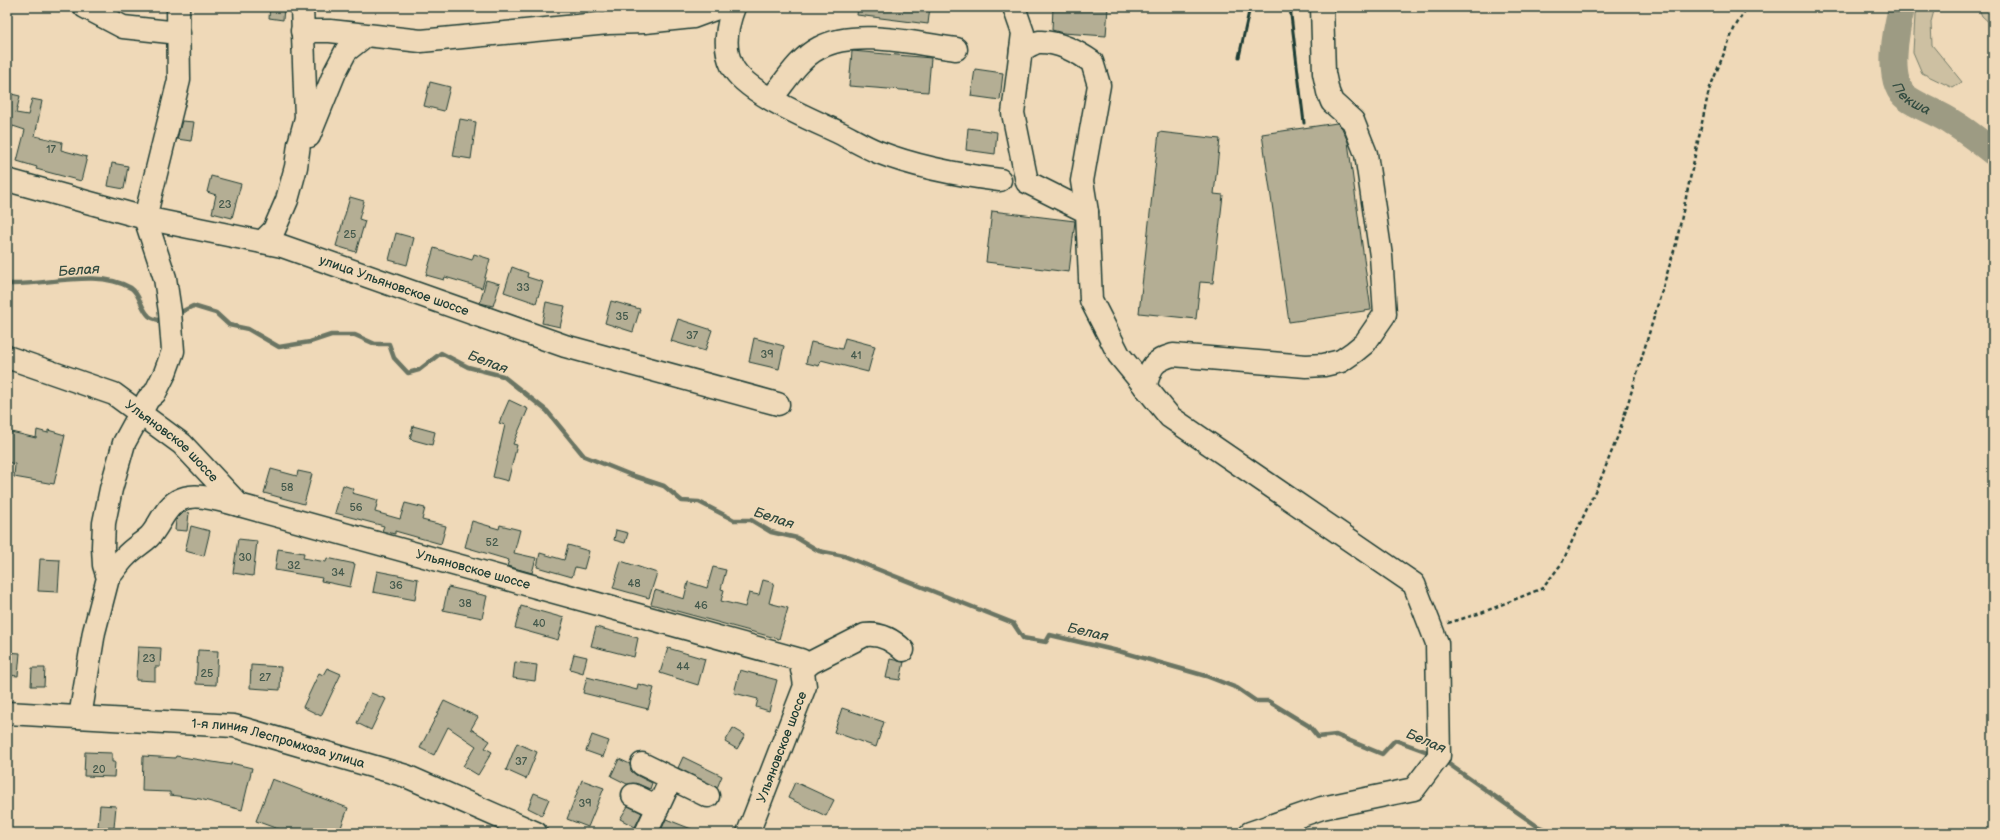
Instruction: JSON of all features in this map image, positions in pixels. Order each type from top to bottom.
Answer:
[{"type":"street","points":[[85,7],[123,27],[179,33]]},
{"type":"street","points":[[108,578],[104,565],[104,523],[111,489],[124,443],[148,399],[155,393],[165,373],[173,351],[170,312],[165,278],[145,218],[179,80],[178,7]]},
{"type":"street","points":[[262,242],[274,230],[287,200],[306,118],[302,7]]},
{"type":"street","points":[[302,31],[330,31],[421,41],[608,23],[645,22],[693,17],[720,7]]},
{"type":"street","points":[[734,7],[727,31],[732,67],[750,85],[771,99],[877,152],[920,165],[1000,180]]},
{"type":"street","points":[[1014,7],[1023,33],[1013,113],[1027,182],[1087,212]]},
{"type":"street","points":[[1145,387],[1150,370],[1158,360],[1172,355],[1306,366],[1324,365],[1341,361],[1365,343],[1385,314],[1380,249],[1366,154],[1354,121],[1332,102],[1328,92],[1324,73],[1322,7]]},
{"type":"street","points":[[297,161],[313,128],[335,72],[346,51],[365,36]]},
{"type":"street","points":[[771,99],[802,61],[819,48],[843,40],[884,40],[956,49]]},
{"type":"street","points":[[1021,50],[1038,42],[1052,44],[1078,52],[1092,62],[1099,85],[1082,181],[1087,212],[1091,300],[1119,355],[1170,417],[1414,584],[1437,643],[1439,756],[1414,789],[1322,808],[1250,833]]},
{"type":"street","name":"улица Ульяновское шоссе","points":[[7,180],[145,218],[282,246],[566,346],[778,404]]},
{"type":"street","name":"Ульяновское шоссе","points":[[7,357],[114,394],[182,444],[239,505],[801,660],[805,686],[748,833]]},
{"type":"street","points":[[80,717],[94,632],[108,578],[126,556],[149,537],[157,527],[166,511],[175,503],[188,496],[207,496],[239,505]]},
{"type":"street","points":[[802,670],[812,662],[865,635],[872,634],[886,637],[896,643],[903,650]]},
{"type":"street","name":"1-я линия Леспромхоза улица","points":[[7,713],[234,726],[406,776],[536,833]]},
{"type":"street","points":[[642,764],[708,796]]},
{"type":"street","points":[[646,833],[671,779]]},
{"type":"street","points":[[633,795],[658,806]]},
{"type":"path","points":[[1446,623],[1481,613],[1543,588],[1562,563],[1602,476],[1619,433],[1676,244],[1709,90],[1734,29],[1747,7]]},
{"type":"shaded area","points":[[1918,7],[1935,7],[1931,22],[1932,45],[1962,82],[1953,88],[1922,73],[1913,52],[1915,15]]},
{"type":"shaded area","points":[[1978,7],[1993,7],[1993,26],[1982,16]]},
{"type":"building","points":[[270,7],[284,7],[283,20],[269,18]]},
{"type":"building","points":[[858,7],[930,7],[928,24],[857,15]]},
{"type":"building","points":[[1053,7],[1108,7],[1106,36],[1063,33],[1052,30]]},
{"type":"building","points":[[852,51],[931,58],[928,92],[849,86]]},
{"type":"building","points":[[975,69],[1003,73],[1000,100],[971,96]]},
{"type":"building","points":[[430,82],[450,87],[444,111],[424,106]]},
{"type":"building","points":[[7,93],[20,96],[16,113],[28,115],[32,99],[42,101],[35,136],[62,142],[61,150],[87,157],[81,181],[36,169],[37,167],[17,161],[25,130],[13,126],[11,132],[7,132]]},
{"type":"building","points":[[460,119],[476,122],[471,159],[453,156]]},
{"type":"building","points":[[182,121],[194,122],[191,141],[177,139]]},
{"type":"building","points":[[1337,123],[1342,128],[1348,142],[1371,310],[1289,322],[1262,134]]},
{"type":"building","points":[[968,128],[997,132],[995,154],[966,150]]},
{"type":"building","points":[[1159,132],[1220,139],[1214,194],[1223,195],[1213,283],[1200,282],[1196,319],[1139,313]]},
{"type":"building","points":[[112,163],[128,166],[124,189],[108,186]]},
{"type":"building","points":[[211,176],[241,184],[232,218],[212,213],[216,195],[207,192]]},
{"type":"building","points":[[350,197],[364,201],[359,219],[365,221],[356,252],[336,246]]},
{"type":"building","points":[[992,211],[1075,221],[1069,272],[986,262]]},
{"type":"building","points":[[396,233],[414,238],[407,265],[389,260]]},
{"type":"building","points":[[434,248],[472,260],[474,254],[490,259],[482,288],[445,277],[444,280],[426,275]]},
{"type":"building","points":[[512,267],[528,273],[527,277],[543,282],[536,303],[504,292]]},
{"type":"building","points":[[486,280],[500,284],[493,306],[480,303]]},
{"type":"building","points":[[611,301],[640,309],[633,332],[605,323]]},
{"type":"building","points":[[546,302],[565,306],[560,327],[542,323]]},
{"type":"building","points":[[678,319],[712,330],[705,351],[671,341]]},
{"type":"building","points":[[754,338],[784,346],[779,369],[749,362]]},
{"type":"building","points":[[845,338],[875,346],[868,372],[821,360],[819,366],[806,363],[811,342],[842,349]]},
{"type":"building","points":[[509,400],[528,409],[513,444],[517,445],[508,481],[493,477],[505,425],[499,423]]},
{"type":"building","points":[[413,426],[435,432],[432,445],[410,439]]},
{"type":"building","points":[[37,430],[48,433],[48,430],[65,435],[54,484],[14,477],[15,464],[7,462],[7,431],[36,438]]},
{"type":"building","points":[[271,469],[297,476],[298,471],[312,474],[304,504],[264,493]]},
{"type":"building","points":[[343,485],[354,489],[352,493],[378,500],[375,512],[400,519],[405,503],[425,508],[422,520],[446,526],[441,544],[395,531],[395,534],[382,531],[384,526],[335,513]]},
{"type":"building","points":[[184,512],[189,513],[187,531],[175,530],[176,520]]},
{"type":"building","points":[[472,521],[499,529],[500,525],[520,530],[514,553],[536,558],[532,573],[507,566],[509,560],[465,547]]},
{"type":"building","points":[[191,526],[210,531],[204,556],[185,551]]},
{"type":"building","points":[[616,530],[628,533],[625,543],[614,540]]},
{"type":"building","points":[[238,539],[257,541],[253,576],[233,573]]},
{"type":"building","points":[[568,545],[589,551],[584,569],[575,567],[572,577],[537,567],[540,553],[564,560]]},
{"type":"building","points":[[278,549],[304,553],[303,558],[326,562],[327,558],[355,564],[350,587],[321,581],[322,578],[275,570]]},
{"type":"building","points":[[40,559],[60,560],[58,592],[38,591]]},
{"type":"building","points":[[621,561],[657,573],[649,598],[613,588]]},
{"type":"building","points":[[713,567],[726,570],[721,589],[724,590],[721,601],[745,607],[749,593],[759,595],[763,580],[774,583],[769,603],[788,608],[779,639],[651,604],[655,590],[684,599],[688,582],[707,588]]},
{"type":"building","points":[[377,571],[418,579],[415,600],[373,592]]},
{"type":"building","points":[[448,587],[487,596],[482,618],[443,610]]},
{"type":"building","points":[[521,606],[564,618],[558,640],[515,628]]},
{"type":"building","points":[[596,627],[638,638],[634,657],[591,646]]},
{"type":"building","points":[[138,647],[161,648],[160,667],[155,667],[155,681],[136,680]]},
{"type":"building","points":[[668,648],[705,659],[698,685],[660,673]]},
{"type":"building","points":[[198,650],[218,651],[216,685],[196,684]]},
{"type":"building","points":[[7,652],[20,653],[18,676],[7,675]]},
{"type":"building","points":[[574,654],[587,657],[583,673],[570,669]]},
{"type":"building","points":[[890,659],[904,662],[900,680],[886,678]]},
{"type":"building","points":[[515,662],[537,665],[535,681],[513,678]]},
{"type":"building","points":[[251,665],[281,667],[280,690],[250,688]]},
{"type":"building","points":[[32,668],[45,668],[44,686],[31,686]]},
{"type":"building","points":[[327,668],[341,674],[321,716],[303,707],[319,673],[323,675]]},
{"type":"building","points":[[740,670],[777,680],[769,711],[756,707],[758,699],[734,693]]},
{"type":"building","points":[[587,677],[637,690],[638,684],[654,688],[648,709],[583,693]]},
{"type":"building","points":[[371,693],[386,699],[371,730],[357,723]]},
{"type":"building","points":[[444,701],[478,717],[471,729],[490,741],[485,748],[492,752],[478,775],[463,766],[476,746],[448,727],[434,755],[420,748]]},
{"type":"building","points":[[842,708],[884,722],[876,747],[834,732]]},
{"type":"building","points":[[733,728],[745,735],[737,749],[725,742]]},
{"type":"building","points":[[592,735],[609,741],[603,757],[586,751]]},
{"type":"building","points":[[517,743],[537,752],[526,779],[506,770]]},
{"type":"building","points":[[85,752],[112,753],[112,762],[115,762],[114,777],[84,776]]},
{"type":"building","points":[[143,756],[175,758],[176,756],[231,765],[231,763],[252,768],[242,810],[200,799],[170,795],[170,792],[142,791]]},
{"type":"building","points":[[683,757],[722,776],[717,788],[678,768]]},
{"type":"building","points":[[619,759],[630,764],[631,771],[636,775],[652,783],[650,789],[638,784],[627,784],[611,776]]},
{"type":"building","points":[[272,779],[348,808],[339,833],[289,833],[256,821]]},
{"type":"building","points":[[582,780],[604,788],[588,827],[567,819]]},
{"type":"building","points":[[795,782],[834,800],[826,816],[788,798]]},
{"type":"building","points":[[534,793],[549,799],[542,815],[528,808]]},
{"type":"building","points":[[100,805],[116,806],[114,828],[98,827]]},
{"type":"building","points":[[628,806],[642,813],[635,827],[620,819]]},
{"type":"building","points":[[666,819],[699,832],[699,833],[660,833]]},
{"type":"waterway","name":"Пекша","points":[[1902,7],[1897,28],[1894,55],[1896,80],[1900,90],[1907,98],[1958,126],[1993,152]]},
{"type":"waterway","name":"Белая","points":[[7,284],[87,278],[117,282],[131,288],[134,291],[144,310],[150,317],[163,321],[165,320]]},
{"type":"waterway","name":"Белая","points":[[177,314],[193,306],[216,313],[229,325],[248,329],[279,347],[310,342],[331,335],[355,335],[375,344],[389,344],[394,358],[408,373],[419,370],[441,353],[468,367],[503,376],[547,411],[584,456],[631,475],[664,486],[682,501],[699,502],[734,520],[751,520],[771,532],[797,538],[819,551],[844,556],[1013,623],[1023,638],[1046,642],[1050,635],[1122,652],[1206,676],[1237,688],[1256,701],[1268,701],[1309,726],[1318,737],[1336,735],[1382,754],[1395,740],[1433,754]]},
{"type":"waterway","name":"Белая","points":[[1443,760],[1537,826],[1555,833]]},
{"type":"railway","points":[[1239,57],[1250,7]]},
{"type":"railway","points":[[1290,7],[1304,123]]}]
